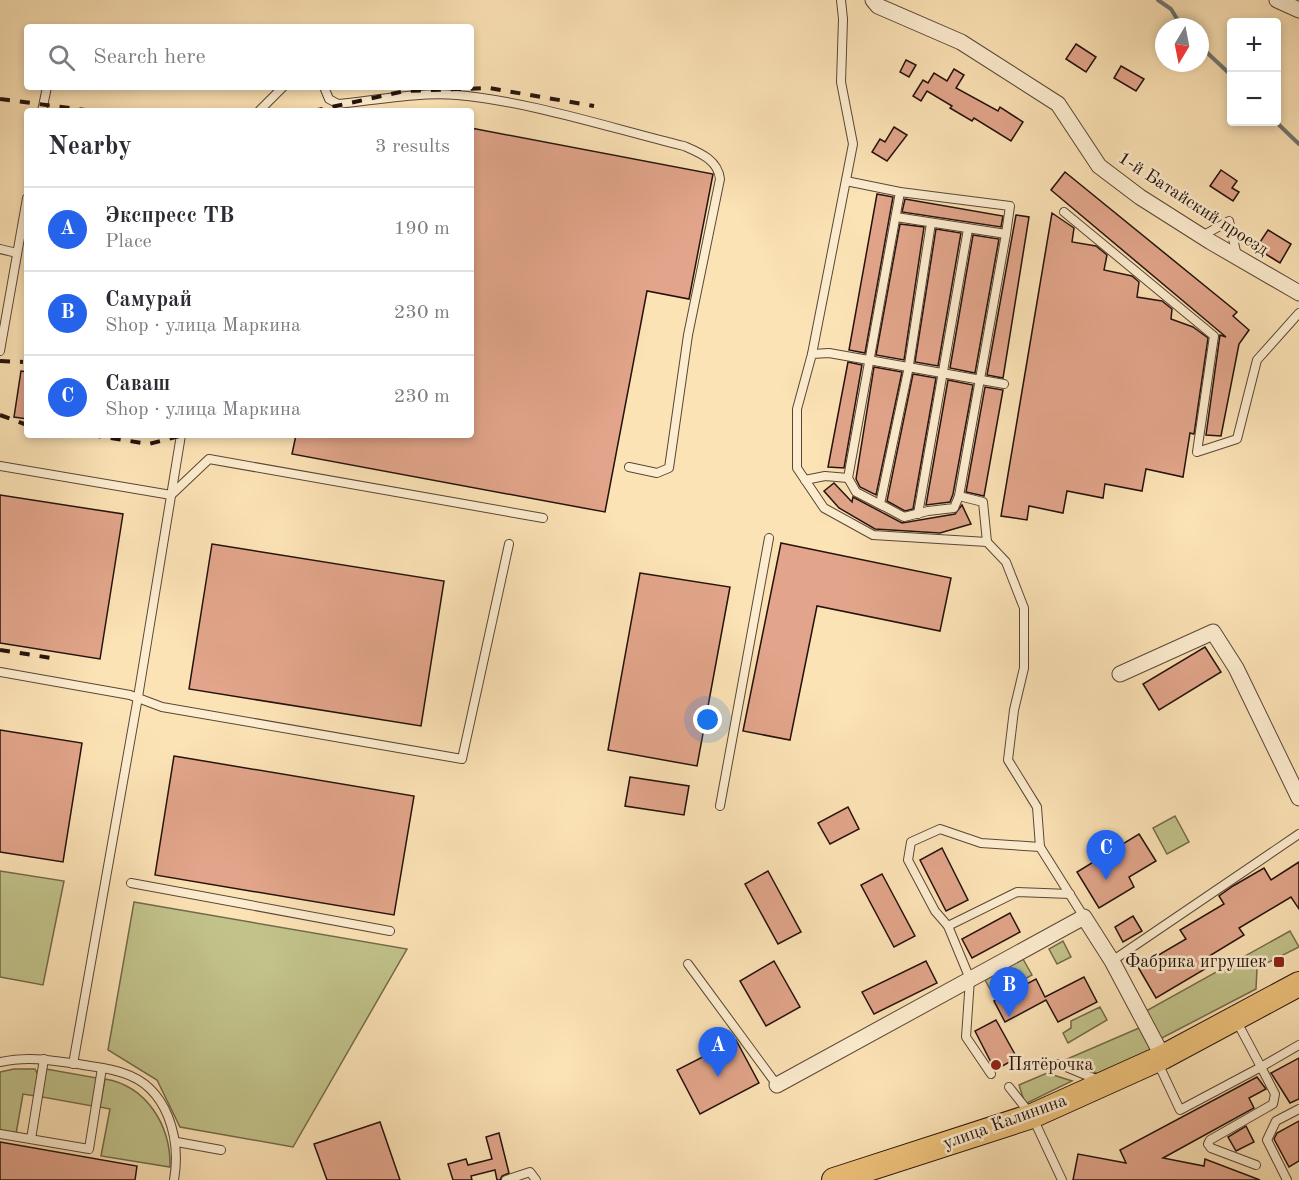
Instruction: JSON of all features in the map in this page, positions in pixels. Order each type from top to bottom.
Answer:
[{"type":"main road","name":"улица Калинина","points":[[834,1180],[1032,1116],[1160,1058],[1299,984]]},
{"type":"street","name":"1-й Батайский проезд","points":[[873,0],[878,6],[961,42],[1058,104],[1099,166],[1202,236],[1299,293]]},
{"type":"street","points":[[1277,0],[1299,10]]},
{"type":"street","points":[[1120,674],[1213,632],[1236,668],[1299,798]]},
{"type":"street","points":[[777,1085],[1084,917],[1112,961],[1160,1058]]},
{"type":"lane","points":[[841,0],[843,19],[841,82],[853,144],[812,354],[797,409],[797,468],[824,508],[873,535],[987,542]]},
{"type":"lane","points":[[42,108],[46,90]]},
{"type":"lane","points":[[262,108],[280,90]]},
{"type":"lane","points":[[325,90],[329,99],[338,104],[405,96],[455,95],[510,104],[684,146],[702,154],[715,164],[720,179],[688,335],[669,468],[657,473],[629,467]]},
{"type":"lane","points":[[846,181],[900,192],[1010,206],[959,496],[954,508],[904,518],[856,492],[848,478],[900,192]]},
{"type":"lane","points":[[1064,213],[1214,336],[1197,452],[1238,439],[1257,360],[1299,313]]},
{"type":"lane","points":[[0,351],[24,214]]},
{"type":"lane","points":[[896,217],[1006,234]]},
{"type":"lane","points":[[1202,236],[1229,220],[1237,257]]},
{"type":"lane","points":[[884,507],[880,504],[909,367],[931,223]]},
{"type":"lane","points":[[918,514],[968,229]]},
{"type":"lane","points":[[0,249],[17,253]]},
{"type":"lane","points":[[812,354],[829,352],[1004,384]]},
{"type":"lane","points":[[73,1064],[138,697],[180,438]]},
{"type":"lane","points":[[171,495],[209,459],[543,518]]},
{"type":"lane","points":[[0,466],[171,495]]},
{"type":"lane","points":[[805,480],[825,476],[848,478]]},
{"type":"lane","points":[[959,496],[983,502],[987,542],[1006,562],[1024,608],[1024,669],[1014,710],[1008,760],[1037,807],[1040,847],[1084,917]]},
{"type":"lane","points":[[720,806],[769,538]]},
{"type":"lane","points":[[0,672],[138,697],[162,707],[462,759],[509,544]]},
{"type":"lane","points":[[991,1074],[966,1037],[970,979],[948,926],[935,911],[908,860],[911,843],[940,829],[981,843],[1040,847]]},
{"type":"lane","points":[[1112,961],[1299,834]]},
{"type":"lane","points":[[131,883],[390,931]]},
{"type":"lane","points":[[948,926],[1017,892],[1070,894]]},
{"type":"lane","points":[[688,964],[777,1085]]},
{"type":"lane","points":[[1235,1019],[1275,1094],[1273,1104],[1281,1118]]},
{"type":"lane","points":[[1160,1058],[1180,1110],[1299,1045]]},
{"type":"lane","points":[[0,1062],[16,1058],[44,1059],[102,1068],[124,1073],[149,1088],[170,1120],[177,1142],[174,1180]]},
{"type":"lane","points":[[31,1139],[44,1059]]},
{"type":"lane","points":[[1059,1064],[1104,1083]]},
{"type":"lane","points":[[0,1134],[89,1149],[102,1068]]},
{"type":"lane","points":[[1009,1087],[1032,1116],[1062,1180]]},
{"type":"lane","points":[[1256,1165],[1211,1148],[1208,1142],[1273,1104]]},
{"type":"lane","points":[[1287,1180],[1267,1140],[1276,1121],[1299,1109]]},
{"type":"lane","points":[[177,1142],[221,1150]]},
{"type":"lane","points":[[506,1180],[530,1172],[536,1180]]},
{"type":"green space","points":[[1175,816],[1189,842],[1167,854],[1153,828]]},
{"type":"green space","points":[[0,871],[64,881],[43,985],[0,977]]},
{"type":"green space","points":[[134,902],[407,949],[293,1147],[180,1127],[157,1080],[108,1050]]},
{"type":"green space","points":[[1290,931],[1299,947],[1257,968],[1256,989],[1160,1039],[1146,1011]]},
{"type":"green space","points":[[1063,941],[1071,957],[1057,964],[1049,949]]},
{"type":"green space","points":[[1023,959],[1032,975],[994,996],[985,980]]},
{"type":"green space","points":[[1100,1007],[1107,1020],[1068,1043],[1063,1033],[1071,1028],[1071,1021]]},
{"type":"green space","points":[[1139,1028],[1151,1050],[1098,1074],[1067,1059]]},
{"type":"green space","points":[[35,1069],[38,1075],[35,1096],[23,1094],[16,1134],[0,1131],[0,1072]]},
{"type":"green space","points":[[46,1069],[97,1078],[92,1106],[42,1097]]},
{"type":"green space","points":[[1047,1073],[1072,1081],[1025,1104],[1019,1085]]},
{"type":"green space","points":[[105,1079],[133,1090],[154,1110],[166,1137],[170,1167],[101,1156],[110,1109],[100,1107]]},
{"type":"building","points":[[1076,44],[1096,57],[1086,72],[1066,59]]},
{"type":"building","points":[[906,60],[916,65],[909,77],[900,72]]},
{"type":"building","points":[[1121,66],[1144,79],[1136,91],[1114,78]]},
{"type":"building","points":[[954,69],[964,75],[956,88],[998,111],[1000,107],[1023,122],[1011,141],[974,118],[972,121],[950,108],[952,106],[927,91],[921,101],[913,96],[923,80],[928,83],[934,73],[947,81]]},
{"type":"building","points":[[894,127],[907,135],[887,161],[872,152],[880,139],[885,142]]},
{"type":"building","points":[[474,129],[713,174],[689,299],[647,291],[605,512],[292,454],[295,438],[474,438]]},
{"type":"building","points":[[1221,170],[1237,181],[1232,188],[1239,192],[1233,201],[1210,186]]},
{"type":"building","points":[[1065,172],[1237,312],[1233,316],[1249,330],[1239,344],[1221,436],[1206,435],[1220,335],[1226,337],[1051,190]]},
{"type":"building","points":[[877,194],[893,197],[865,353],[849,350]]},
{"type":"building","points":[[905,199],[1003,216],[1001,227],[902,212]]},
{"type":"building","points":[[1052,213],[1074,228],[1072,242],[1096,246],[1107,255],[1104,270],[1132,276],[1139,282],[1137,297],[1162,301],[1172,309],[1171,319],[1193,327],[1208,338],[1194,434],[1190,433],[1183,477],[1146,469],[1142,491],[1105,484],[1103,498],[1067,491],[1063,513],[1029,506],[1027,520],[1001,516]]},
{"type":"building","points":[[1016,215],[1029,217],[1003,378],[987,375]]},
{"type":"building","points":[[900,224],[924,227],[904,360],[876,355]]},
{"type":"building","points":[[936,229],[961,233],[938,366],[915,362]]},
{"type":"building","points":[[1268,230],[1291,244],[1280,263],[1256,248]]},
{"type":"building","points":[[973,235],[999,239],[975,373],[950,368]]},
{"type":"building","points":[[848,362],[862,365],[844,468],[828,467]]},
{"type":"building","points":[[874,367],[902,372],[876,495],[860,487],[856,479]]},
{"type":"building","points":[[21,371],[24,372],[24,419],[14,417]]},
{"type":"building","points":[[913,374],[936,378],[913,509],[905,511],[887,501]]},
{"type":"building","points":[[948,380],[973,385],[950,502],[926,505]]},
{"type":"building","points":[[985,387],[1003,390],[984,496],[966,492]]},
{"type":"building","points":[[834,483],[852,502],[853,497],[902,523],[955,514],[962,505],[971,524],[940,533],[875,529],[839,508],[824,491]]},
{"type":"building","points":[[0,495],[123,514],[100,659],[0,643]]},
{"type":"building","points":[[781,543],[951,578],[940,631],[817,606],[790,740],[743,731]]},
{"type":"building","points":[[212,544],[444,581],[421,726],[189,689]]},
{"type":"building","points":[[640,573],[730,587],[697,766],[608,750]]},
{"type":"building","points":[[1205,647],[1221,672],[1159,710],[1143,684]]},
{"type":"building","points":[[0,730],[82,743],[63,862],[0,852]]},
{"type":"building","points":[[174,756],[414,796],[394,915],[155,875]]},
{"type":"building","points":[[630,777],[689,786],[684,815],[625,806]]},
{"type":"building","points":[[848,807],[859,829],[830,844],[818,823]]},
{"type":"building","points":[[1139,834],[1156,861],[1129,877],[1134,887],[1099,908],[1077,872]]},
{"type":"building","points":[[942,848],[968,900],[946,911],[920,860]]},
{"type":"building","points":[[1299,862],[1299,909],[1291,897],[1239,928],[1244,935],[1201,961],[1205,969],[1156,998],[1138,967],[1186,939],[1180,930],[1224,904],[1219,896],[1233,886],[1264,868],[1271,880]]},
{"type":"building","points":[[768,871],[801,932],[778,944],[745,884]]},
{"type":"building","points":[[882,874],[915,936],[894,947],[861,885]]},
{"type":"building","points":[[1010,913],[1020,932],[972,958],[962,939]]},
{"type":"building","points":[[1133,916],[1142,931],[1123,942],[1115,927]]},
{"type":"building","points":[[774,961],[800,1007],[766,1026],[740,981]]},
{"type":"building","points":[[926,961],[937,983],[874,1014],[862,992]]},
{"type":"building","points":[[1084,977],[1097,1002],[1058,1022],[1046,1000],[1005,1022],[994,1001],[1036,979],[1045,997]]},
{"type":"building","points":[[996,1020],[1017,1058],[995,1070],[975,1031]]},
{"type":"building","points":[[736,1040],[759,1083],[700,1114],[677,1070]]},
{"type":"building","points":[[1299,1058],[1299,1099],[1290,1103],[1271,1073]]},
{"type":"building","points":[[1257,1077],[1266,1089],[1249,1098],[1254,1108],[1163,1158],[1204,1166],[1205,1159],[1260,1180],[1073,1180],[1078,1154],[1126,1163],[1120,1150]]},
{"type":"building","points":[[1299,1121],[1299,1161],[1289,1167],[1274,1139],[1277,1133]]},
{"type":"building","points":[[380,1122],[400,1180],[327,1180],[314,1144]]},
{"type":"building","points":[[1246,1126],[1254,1142],[1236,1151],[1228,1137]]},
{"type":"building","points":[[499,1133],[509,1173],[502,1176],[500,1180],[497,1180],[495,1170],[471,1176],[472,1180],[453,1180],[448,1164],[466,1159],[468,1165],[492,1159],[486,1137]]},
{"type":"building","points":[[0,1142],[137,1166],[135,1180],[0,1180]]},
{"type":"waterway","points":[[1158,0],[1171,9],[1176,18]]},
{"type":"waterway","points":[[1209,54],[1228,72]]},
{"type":"waterway","points":[[1280,126],[1299,144]]},
{"type":"railway","points":[[474,89],[489,88],[594,106]]},
{"type":"railway","points":[[327,108],[405,91],[433,90]]},
{"type":"railway","points":[[0,99],[70,108]]},
{"type":"railway","points":[[0,361],[23,362]]},
{"type":"railway","points":[[0,415],[24,424]]},
{"type":"railway","points":[[110,438],[149,444],[172,438]]},
{"type":"railway","points":[[0,650],[58,659]]},
{"type":"place","name":"Саваш","points":[[1106,880]]},
{"type":"place","name":"Фабрика игрушек","points":[[1279,962]]},
{"type":"place","name":"Самурай","points":[[1009,1017]]},
{"type":"place","name":"Пятёрочка","points":[[996,1065]]},
{"type":"place","name":"Экспресс ТВ","points":[[718,1077]]}]
